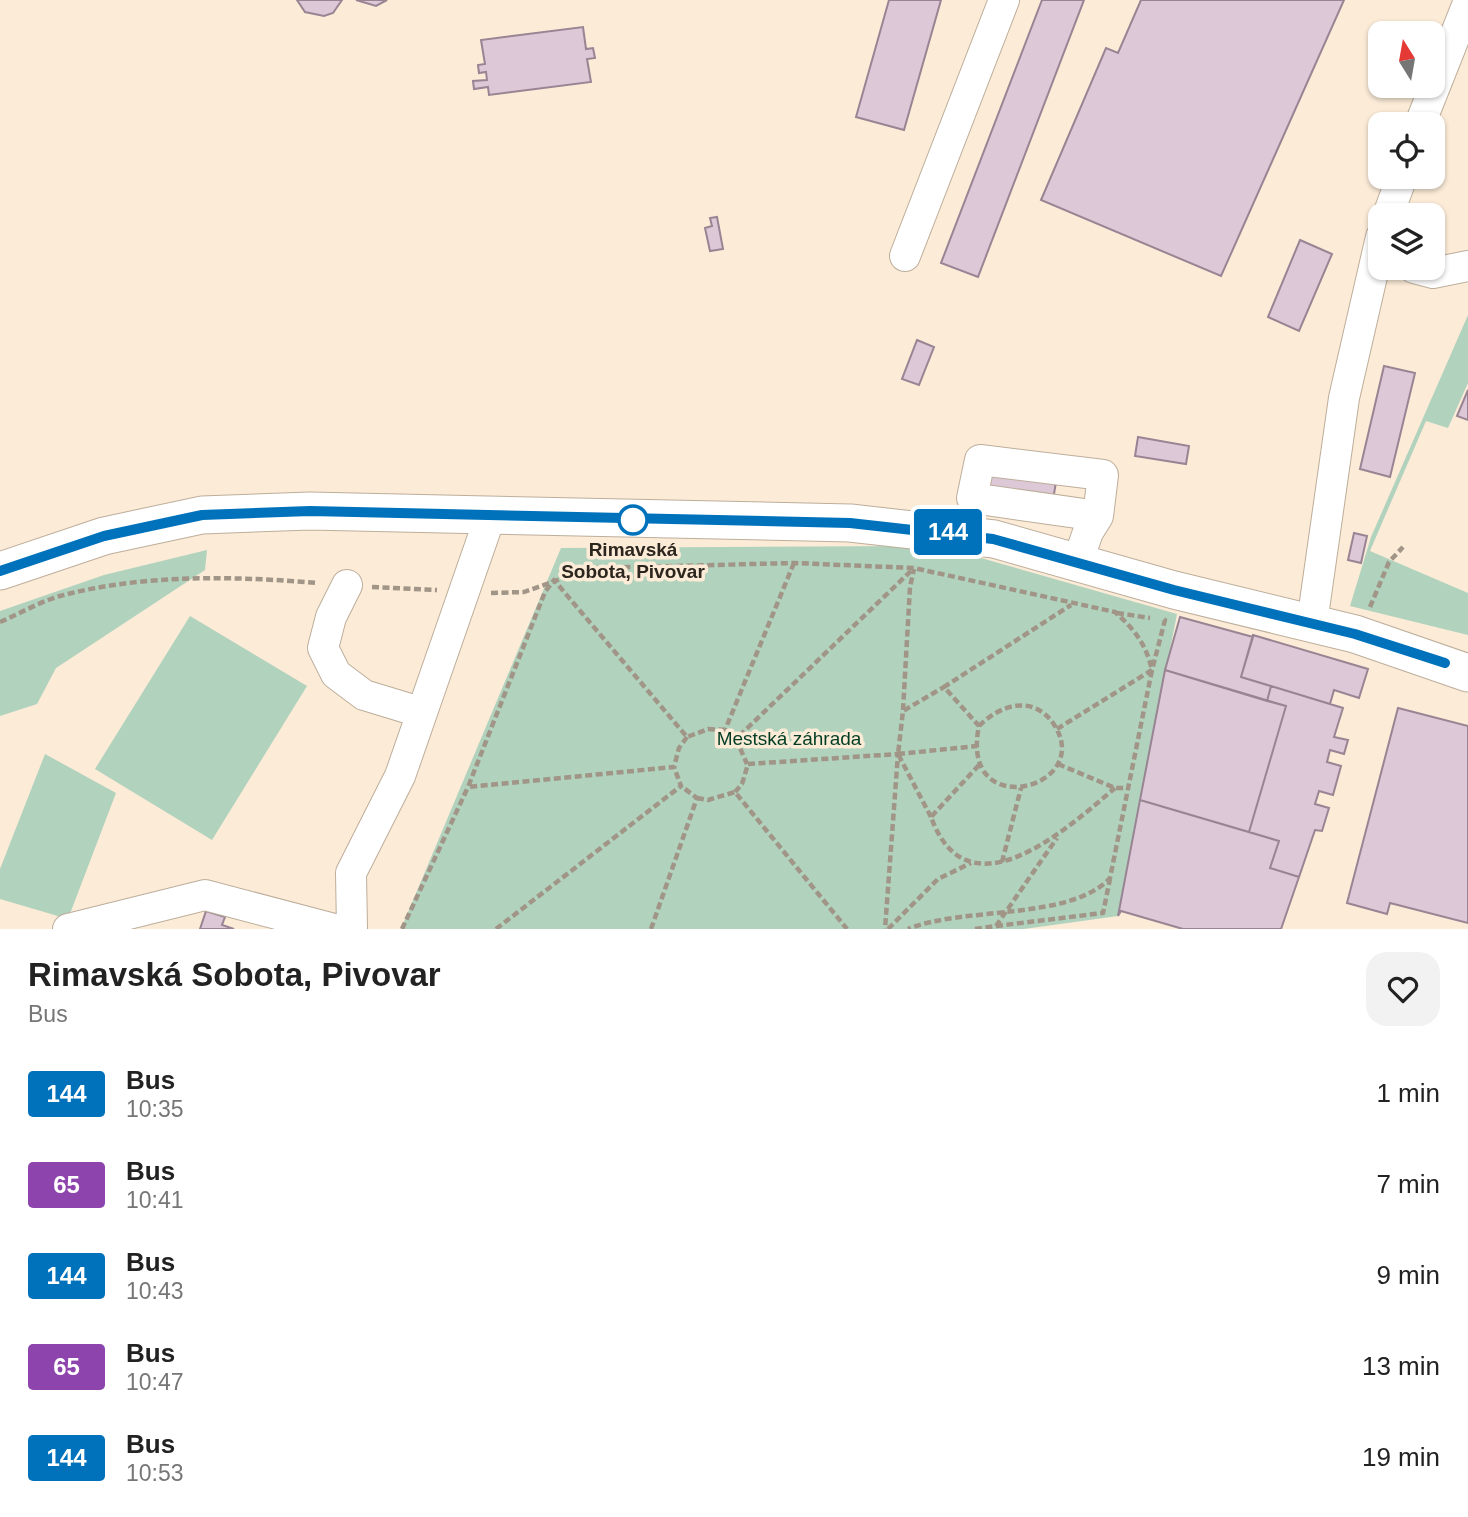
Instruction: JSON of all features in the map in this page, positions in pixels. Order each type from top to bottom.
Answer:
[{"type":"main road","points":[[0,571],[104,536],[202,515],[310,511],[850,523],[993,539],[1174,590],[1312,624],[1460,668]]},
{"type":"lane","points":[[905,256],[1004,0]]},
{"type":"lane","points":[[1425,112],[1468,3]]},
{"type":"lane","points":[[1445,271],[1468,266]]},
{"type":"lane","points":[[1312,624],[1344,398],[1371,280]]},
{"type":"lane","points":[[1078,561],[1088,532],[1098,516]]},
{"type":"lane","points":[[352,929],[351,873],[400,776],[420,712],[490,517]]},
{"type":"lane","points":[[347,585],[331,617],[323,648],[336,674],[364,695],[420,712]]},
{"type":"lane","points":[[68,929],[205,895],[334,929]]},
{"type":"path","points":[[1366,618],[1389,562],[1403,547]]},
{"type":"path","points":[[725,730],[794,564]]},
{"type":"path","points":[[736,739],[914,568]]},
{"type":"path","points":[[914,568],[1072,605],[1165,620],[1152,670],[1103,913],[975,929]]},
{"type":"path","points":[[886,929],[903,711],[909,587],[914,568]]},
{"type":"path","points":[[402,929],[468,787],[545,592],[554,580],[687,737]]},
{"type":"path","points":[[903,711],[1072,605]]},
{"type":"path","points":[[1115,612],[1136,631],[1147,649],[1152,670]]},
{"type":"path","points":[[1057,729],[1152,670]]},
{"type":"path","points":[[944,687],[979,726]]},
{"type":"path","points":[[1015,705],[1039,711],[1057,729],[1060,749],[1058,764],[1038,785],[1021,788],[998,782],[979,765],[979,726],[995,712],[1015,705]]},
{"type":"path","points":[[708,729],[725,730],[736,739],[747,764],[742,785],[734,792],[716,798],[697,798],[681,786],[674,767],[679,748],[687,737],[708,729]]},
{"type":"path","points":[[747,764],[977,746]]},
{"type":"path","points":[[898,754],[935,830],[951,848],[971,863]]},
{"type":"path","points":[[1058,764],[1115,788],[1128,788]]},
{"type":"path","points":[[930,817],[979,765]]},
{"type":"path","points":[[468,787],[674,767]]},
{"type":"path","points":[[496,929],[681,786]]},
{"type":"path","points":[[1002,862],[1021,788]]},
{"type":"path","points":[[996,926],[1058,837],[1115,788]]},
{"type":"path","points":[[734,792],[846,929]]},
{"type":"path","points":[[651,929],[697,798]]},
{"type":"path","points":[[886,929],[938,879],[971,863],[1002,862],[1058,837]]},
{"type":"path","points":[[908,929],[948,918],[1080,898],[1101,888],[1110,878]]},
{"type":"green space","points":[[1468,315],[1468,383],[1448,428],[1426,421],[1370,551],[1468,593],[1468,635],[1350,606],[1371,537]]},
{"type":"green space","name":"Mestská záhrada","points":[[912,546],[960,552],[1177,614],[1118,916],[1024,929],[401,929],[561,548]]},
{"type":"green space","points":[[207,550],[205,570],[56,668],[37,704],[0,716],[0,611],[104,575]]},
{"type":"green space","points":[[190,616],[307,686],[212,840],[95,769]]},
{"type":"green space","points":[[45,754],[116,793],[68,919],[0,899],[0,869]]},
{"type":"building","points":[[297,0],[342,0],[333,13],[324,16],[305,12]]},
{"type":"building","points":[[356,0],[387,0],[376,6]]},
{"type":"building","points":[[889,0],[941,0],[904,130],[856,117]]},
{"type":"building","points":[[1042,0],[1084,0],[978,277],[941,263]]},
{"type":"building","points":[[1141,0],[1344,0],[1221,276],[1041,200],[1106,48],[1118,53]]},
{"type":"building","points":[[583,27],[586,49],[593,48],[595,58],[587,59],[591,82],[489,95],[488,87],[474,89],[473,81],[487,80],[486,72],[479,73],[478,65],[485,64],[481,40]]},
{"type":"building","points":[[717,217],[723,249],[710,251],[705,228],[712,226],[710,218]]},
{"type":"building","points":[[1300,240],[1332,254],[1299,331],[1268,317]]},
{"type":"building","points":[[917,340],[934,347],[919,385],[902,379]]},
{"type":"building","points":[[1384,366],[1415,373],[1390,477],[1360,469]]},
{"type":"building","points":[[1468,390],[1468,420],[1457,416]]},
{"type":"building","points":[[1138,437],[1189,446],[1186,464],[1135,456]]},
{"type":"building","points":[[991,465],[1057,476],[1053,500],[987,489]]},
{"type":"building","points":[[1354,533],[1367,536],[1361,563],[1348,560]]},
{"type":"building","points":[[1180,617],[1253,637],[1241,677],[1271,686],[1267,701],[1165,670]]},
{"type":"building","points":[[1253,635],[1368,669],[1359,698],[1334,690],[1330,704],[1241,677]]},
{"type":"building","points":[[1165,670],[1286,706],[1249,832],[1140,800]]},
{"type":"building","points":[[1271,686],[1343,708],[1334,737],[1348,740],[1344,754],[1330,750],[1327,762],[1341,766],[1333,795],[1319,791],[1315,804],[1329,808],[1322,831],[1315,830],[1299,877],[1270,868],[1279,841],[1249,832],[1286,706],[1267,701]]},
{"type":"building","points":[[1398,708],[1468,726],[1468,923],[1390,903],[1387,914],[1347,903]]},
{"type":"building","points":[[1140,800],[1279,841],[1270,868],[1299,877],[1281,929],[1183,929],[1121,911],[1118,916]]},
{"type":"building","points":[[206,911],[225,917],[222,925],[234,929],[200,929]]},
{"type":"bus line","name":"144","points":[[0,571],[104,536],[202,515],[310,511],[697,522],[850,523],[993,539],[1174,590],[1355,634],[1445,663]]},
{"type":"place","name":"Rimavská Sobota, Pivovar","points":[[633,520]]}]
